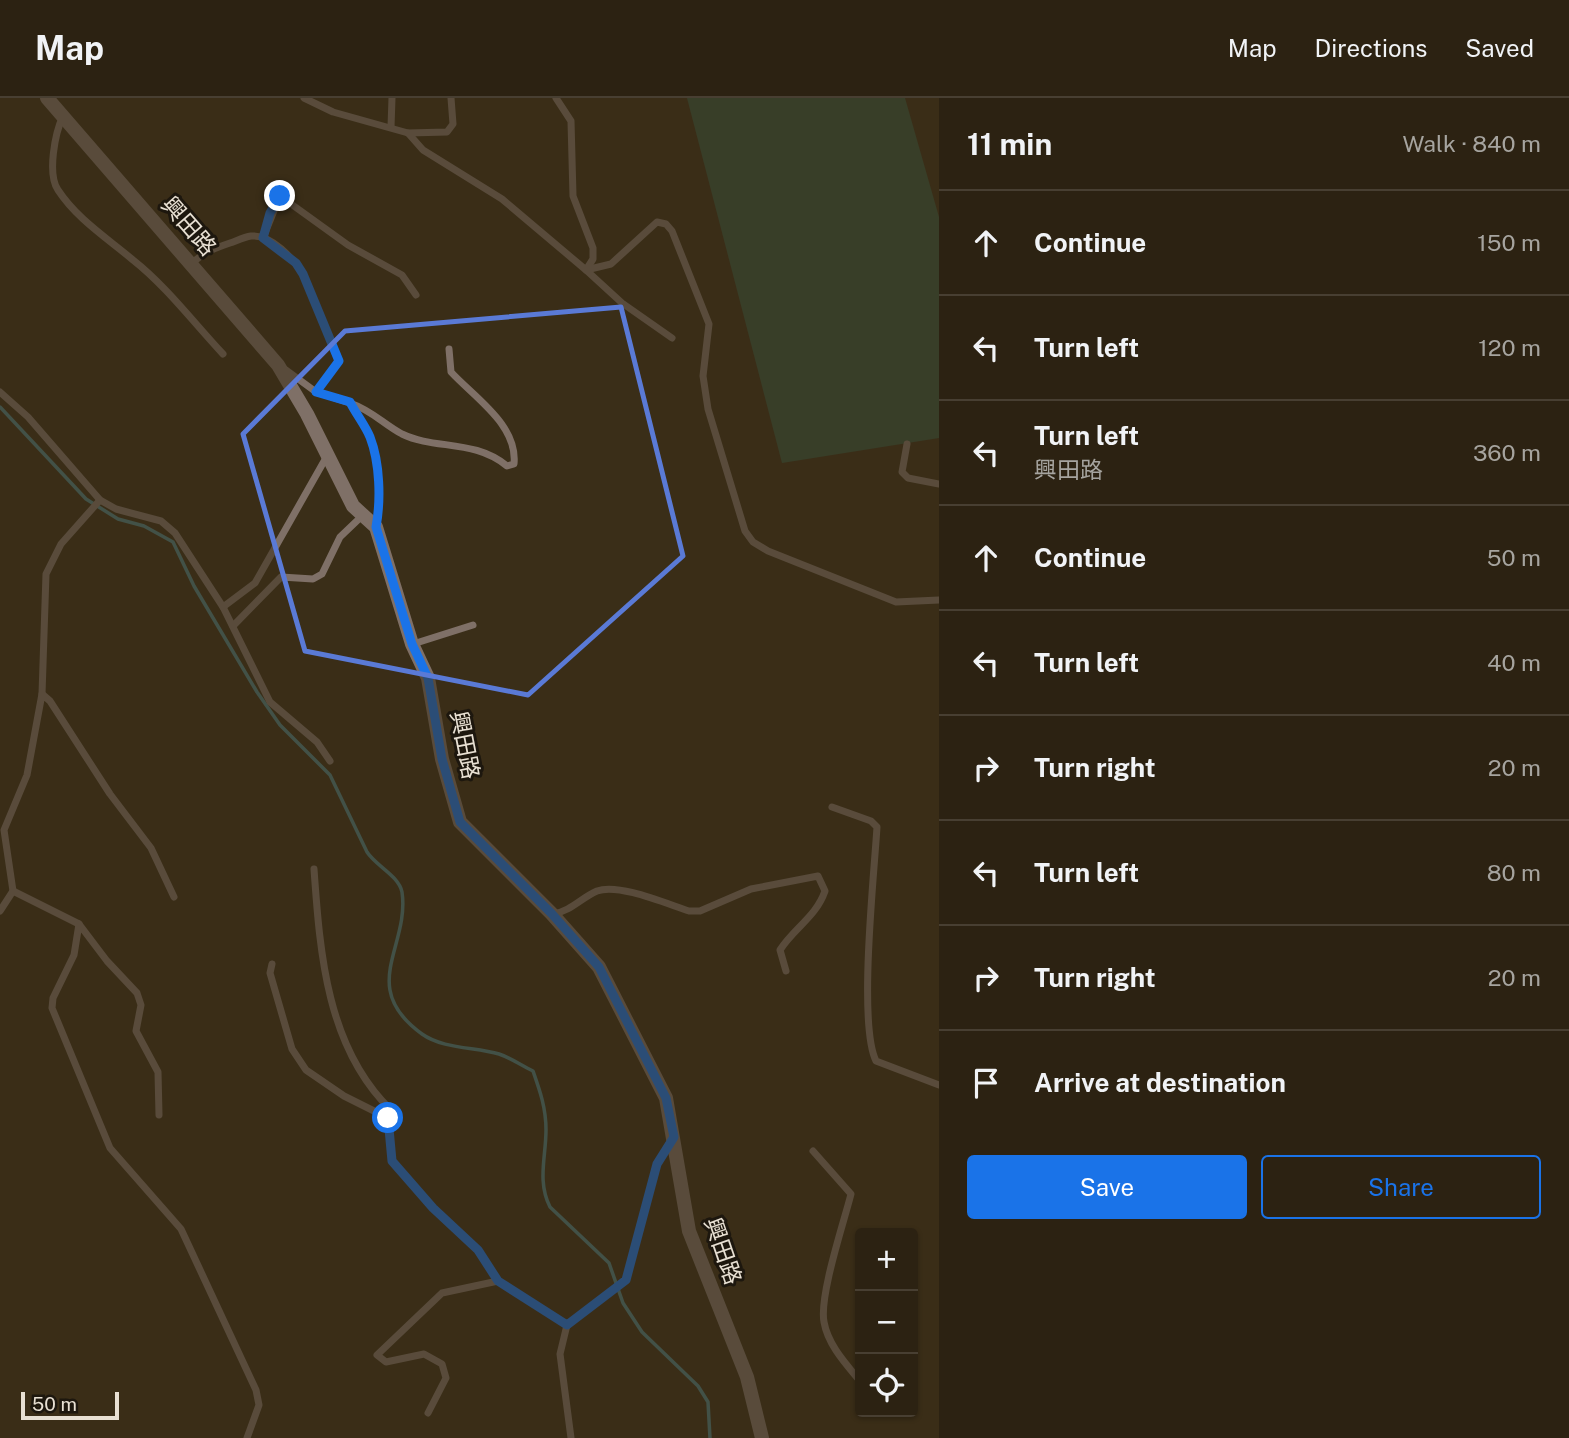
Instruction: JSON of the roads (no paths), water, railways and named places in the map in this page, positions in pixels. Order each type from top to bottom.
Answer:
[{"type":"street","name":"興田路","points":[[47,98],[278,365],[353,506],[376,527],[412,644],[428,678],[442,759],[460,822],[552,914],[599,967],[666,1098],[689,1231],[747,1377],[762,1438]]},
{"type":"lane","points":[[304,98],[333,112],[408,133],[447,132],[453,124],[451,98]]},
{"type":"lane","points":[[391,127],[392,98]]},
{"type":"lane","points":[[556,98],[571,121],[573,196],[593,248],[593,259],[586,270]]},
{"type":"lane","points":[[63,116],[59,125],[53,175],[57,189],[98,234],[135,261],[223,354]]},
{"type":"lane","points":[[408,133],[423,150],[502,199],[622,303],[671,338]]},
{"type":"lane","points":[[263,238],[270,213],[280,196],[348,245],[402,275],[416,295]]},
{"type":"lane","points":[[586,270],[611,264],[657,222],[666,224],[694,281],[709,324],[703,376],[708,409],[745,531],[753,542],[768,551],[896,602],[939,600]]},
{"type":"lane","points":[[191,264],[215,248],[251,236],[263,238],[296,263],[339,361],[316,392]]},
{"type":"lane","points":[[278,365],[316,392],[371,410],[403,434],[491,453],[507,466],[514,464],[512,439],[501,423],[451,372],[450,349]]},
{"type":"lane","points":[[0,392],[28,417],[100,500],[116,509],[161,521],[175,533],[223,607],[270,702],[317,741],[330,761]]},
{"type":"lane","points":[[350,402],[370,437],[377,465],[379,514],[376,527]]},
{"type":"lane","points":[[907,444],[902,472],[908,478],[939,484]]},
{"type":"lane","points":[[223,607],[255,583],[328,456]]},
{"type":"lane","points":[[0,911],[12,891],[4,830],[27,775],[42,694],[46,575],[61,544],[100,500]]},
{"type":"lane","points":[[233,626],[281,577],[313,579],[323,574],[340,537],[362,516]]},
{"type":"lane","points":[[412,644],[473,625]]},
{"type":"lane","points":[[42,694],[50,701],[110,794],[151,848],[174,897]]},
{"type":"lane","points":[[832,807],[871,821],[877,827],[867,1022],[873,1055],[876,1061],[939,1085]]},
{"type":"lane","points":[[314,869],[318,922],[332,1011],[358,1073],[391,1110],[388,1118],[392,1161],[433,1208],[478,1250],[498,1281],[567,1325]]},
{"type":"lane","points":[[552,914],[566,912],[599,890],[621,890],[689,911],[700,911],[751,889],[818,876],[825,891],[821,903],[813,915],[790,935],[780,950],[786,971]]},
{"type":"lane","points":[[12,891],[79,924],[107,961],[137,993],[141,1006],[136,1031],[158,1072],[159,1115]]},
{"type":"lane","points":[[79,924],[74,955],[53,998],[52,1008],[110,1149],[181,1229],[256,1390],[259,1405],[247,1438]]},
{"type":"lane","points":[[272,964],[270,973],[292,1049],[306,1070],[344,1096],[388,1118]]},
{"type":"lane","points":[[571,1438],[560,1354],[567,1325],[626,1280],[657,1164],[674,1137]]},
{"type":"lane","points":[[813,1151],[851,1194],[826,1294],[823,1321],[837,1352],[855,1375]]},
{"type":"lane","points":[[428,1413],[446,1378],[442,1364],[424,1354],[386,1362],[377,1355],[442,1293],[498,1281]]},
{"type":"waterway","points":[[0,407],[86,499],[118,519],[144,526],[173,542],[194,586],[257,692],[280,725],[330,775],[367,852],[400,886],[402,912],[389,983],[393,1000],[403,1017],[430,1039],[499,1054],[533,1071],[545,1114],[543,1178],[550,1207],[609,1263],[623,1303],[642,1332],[698,1386],[708,1402],[710,1438]]}]
